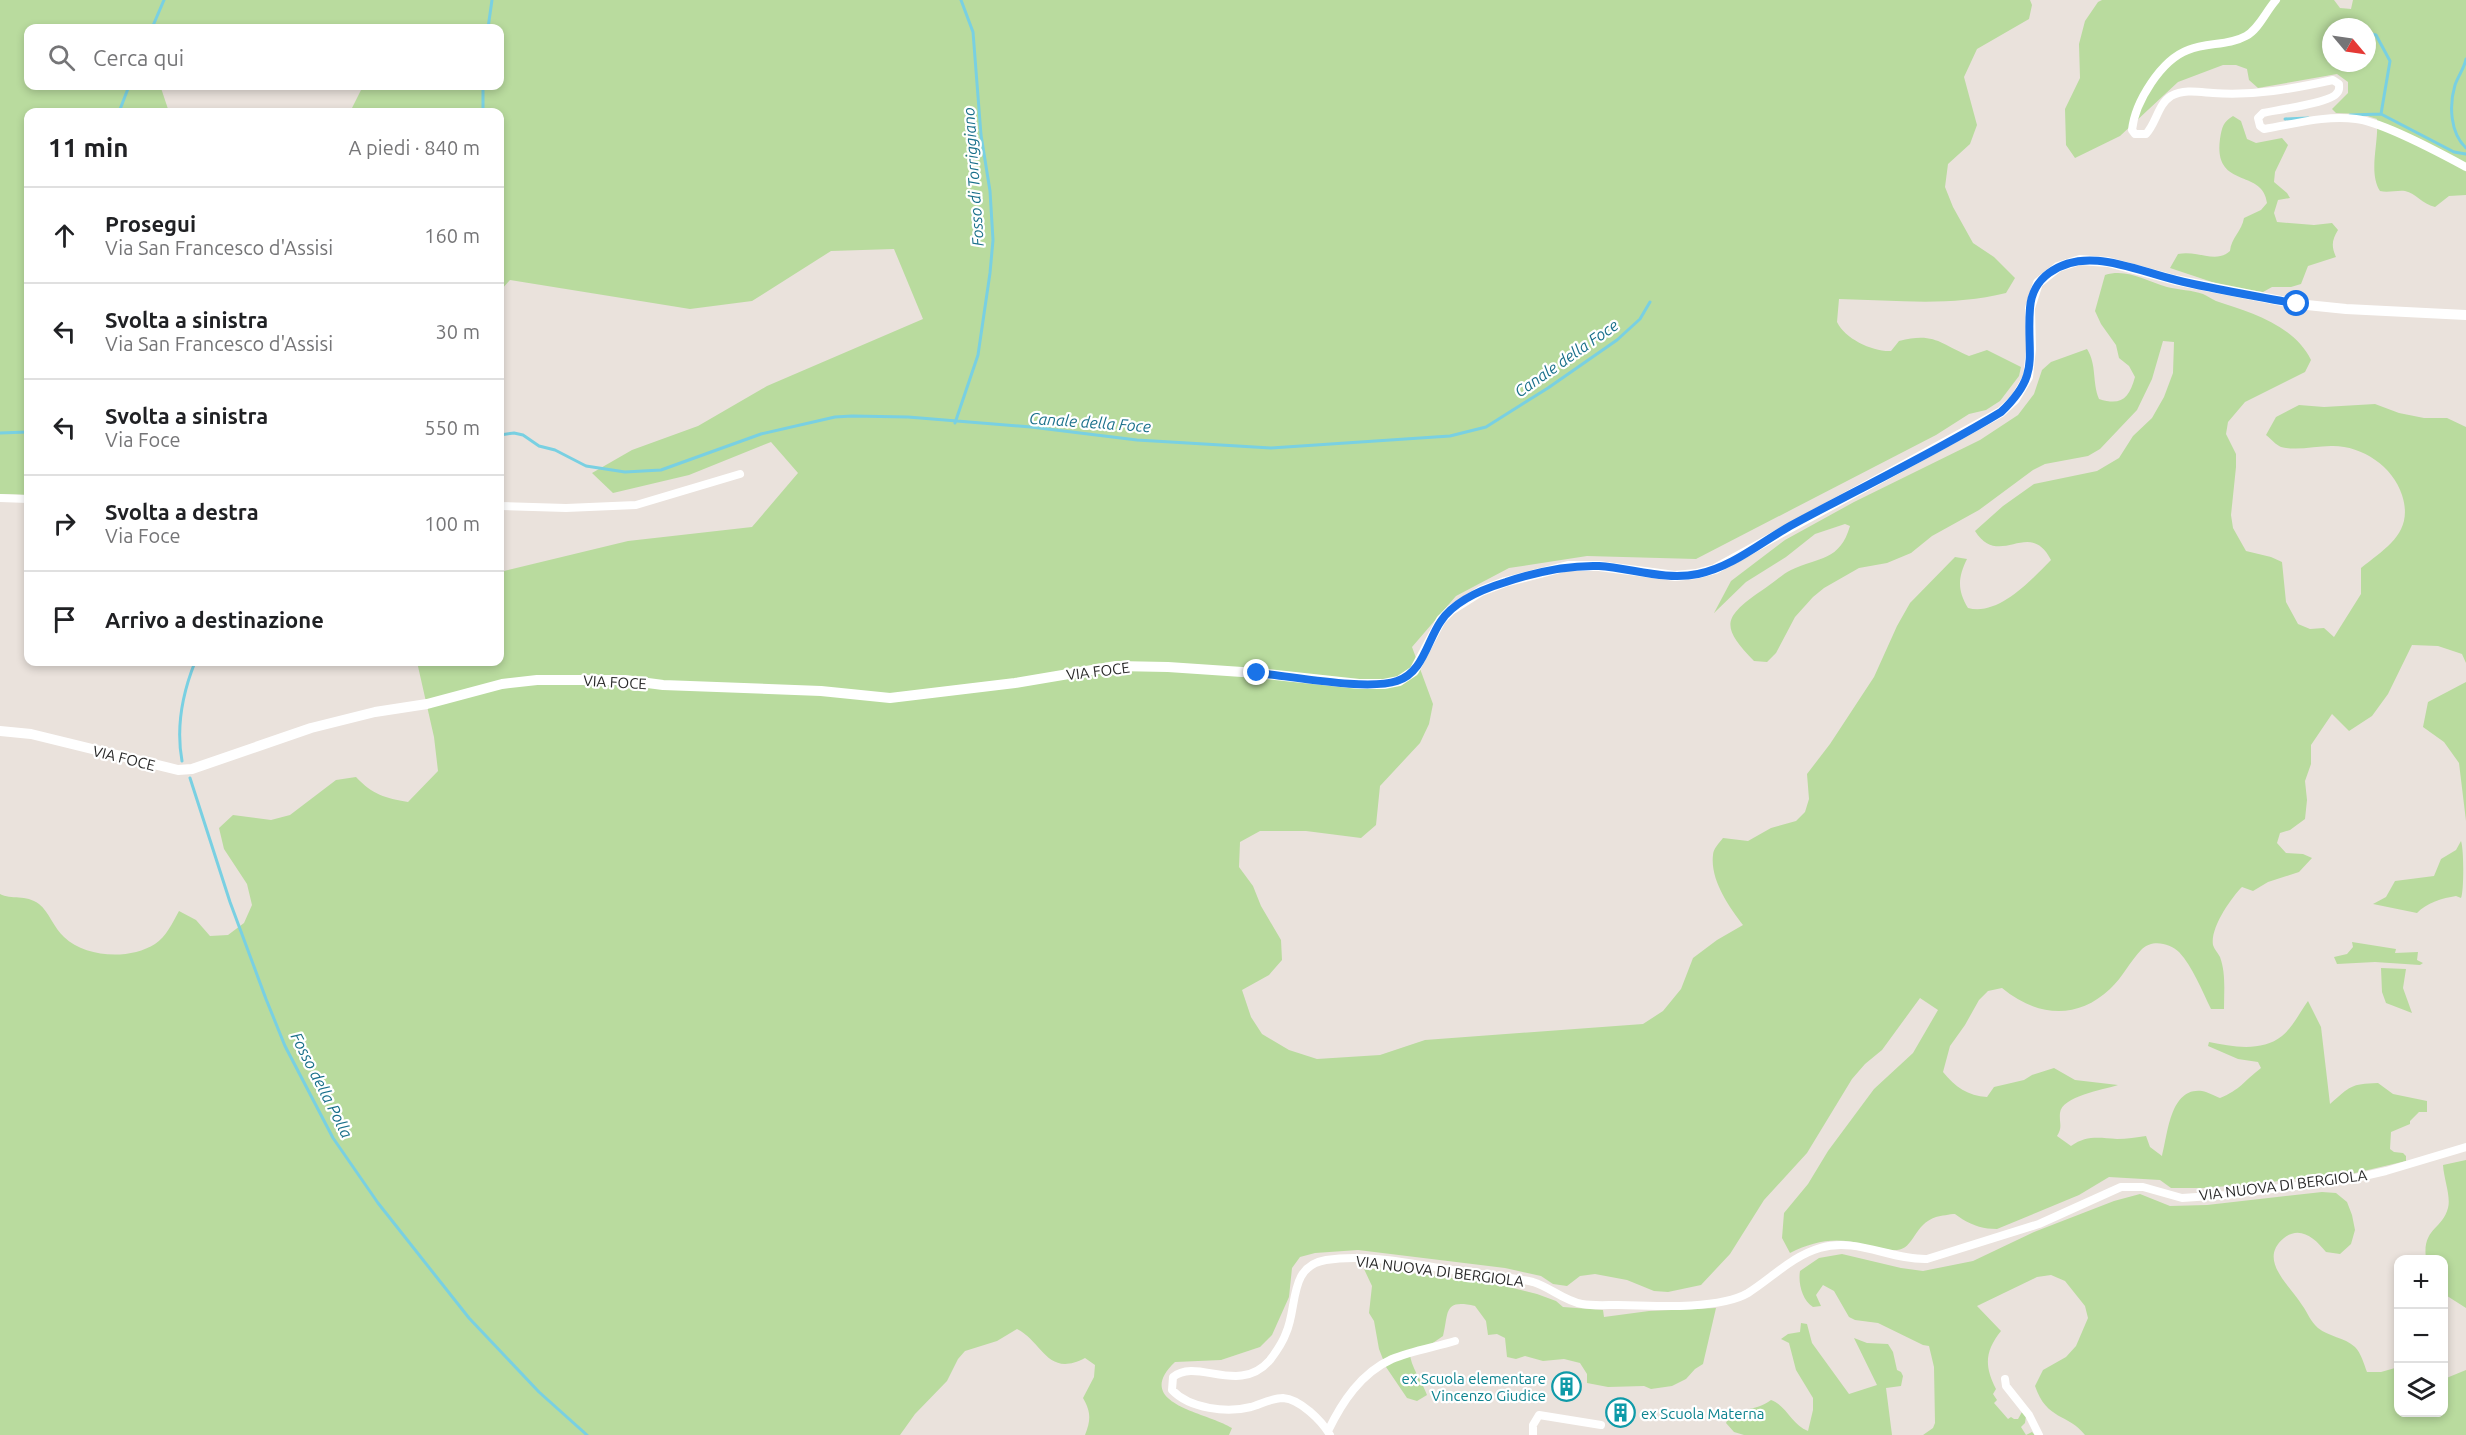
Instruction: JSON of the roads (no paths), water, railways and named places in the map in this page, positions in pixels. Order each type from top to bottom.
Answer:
[{"type":"main road","name":"VIA FOCE","points":[[0,731],[30,734],[178,770],[192,769],[311,728],[375,712],[448,699],[502,684],[537,680],[625,680],[663,685],[821,691],[890,698],[1015,683],[1116,666],[1257,673],[1369,685],[1399,681],[1414,670],[1441,620],[1451,610],[1481,591],[1539,572],[1568,566],[1599,566],[1675,576],[1714,569],[2001,412],[2015,399],[2028,377],[2031,363],[2030,308],[2032,298],[2038,283],[2058,267],[2080,261],[2108,262],[2175,280],[2297,304],[2346,309],[2466,315]]},
{"type":"street","points":[[2276,0],[2249,34],[2228,43],[2188,50],[2171,60],[2153,80],[2133,117],[2132,130],[2135,134],[2146,134],[2168,99],[2184,92],[2248,95],[2284,92],[2333,80],[2339,84],[2339,88],[2333,96],[2263,113],[2258,118],[2260,126],[2264,129],[2313,120],[2360,119],[2401,135],[2466,167]]},
{"type":"street","points":[[504,506],[566,508],[636,505],[740,474]]},
{"type":"street","points":[[0,498],[24,499]]},
{"type":"street","name":"VIA NUOVA DI BERGIOLA","points":[[1455,1341],[1394,1358],[1380,1365],[1354,1388],[1338,1411],[1329,1433],[1310,1412],[1292,1400],[1282,1398],[1239,1410],[1223,1409],[1190,1403],[1172,1390],[1173,1377],[1179,1372],[1188,1370],[1233,1376],[1246,1375],[1263,1366],[1287,1333],[1300,1274],[1313,1264],[1325,1260],[1368,1259],[1534,1283],[1582,1305],[1656,1306],[1710,1303],[1731,1300],[1747,1293],[1798,1257],[1821,1247],[1844,1245],[1912,1260],[1927,1259],[2039,1224],[2095,1196],[2121,1187],[2143,1188],[2182,1198],[2226,1195],[2351,1179],[2466,1148]]},
{"type":"street","points":[[2006,1379],[2006,1386],[2029,1415],[2039,1435]]},
{"type":"street","points":[[1533,1435],[1533,1425],[1539,1415],[1601,1425]]},
{"type":"waterway","points":[[154,24],[164,0]]},
{"type":"waterway","points":[[489,24],[492,0]]},
{"type":"waterway","name":"Fosso di Torriggiano","points":[[955,423],[978,355],[993,240],[990,191],[981,135],[973,32],[961,0]]},
{"type":"waterway","points":[[2376,35],[2390,61],[2381,114]]},
{"type":"waterway","points":[[2466,59],[2455,85],[2452,101],[2454,127],[2466,148]]},
{"type":"waterway","points":[[121,108],[127,90]]},
{"type":"waterway","points":[[483,90],[483,108]]},
{"type":"waterway","points":[[2350,115],[2381,114],[2454,152],[2466,154]]},
{"type":"waterway","points":[[2285,119],[2308,118]]},
{"type":"waterway","name":"Canale della Foce","points":[[504,434],[523,435],[539,446],[555,450],[586,466],[625,472],[661,470],[761,434],[835,417],[852,416],[908,417],[1031,427],[1137,440],[1271,448],[1450,436],[1486,427],[1548,388],[1617,340],[1640,319],[1650,302]]},
{"type":"waterway","name":"Canale della Foce","points":[[0,433],[24,432]]},
{"type":"waterway","name":"Fosso della Polla","points":[[182,761],[180,723],[187,685],[194,666]]},
{"type":"waterway","name":"Fosso della Polla","points":[[190,778],[230,902],[266,999],[285,1046],[333,1138],[378,1203],[469,1318],[539,1392],[587,1435]]},
{"type":"place","name":"ex Scuola elementare Vincenzo Giudice","points":[[1567,1387]]},
{"type":"place","name":"ex Scuola Materna","points":[[1620,1413]]}]
